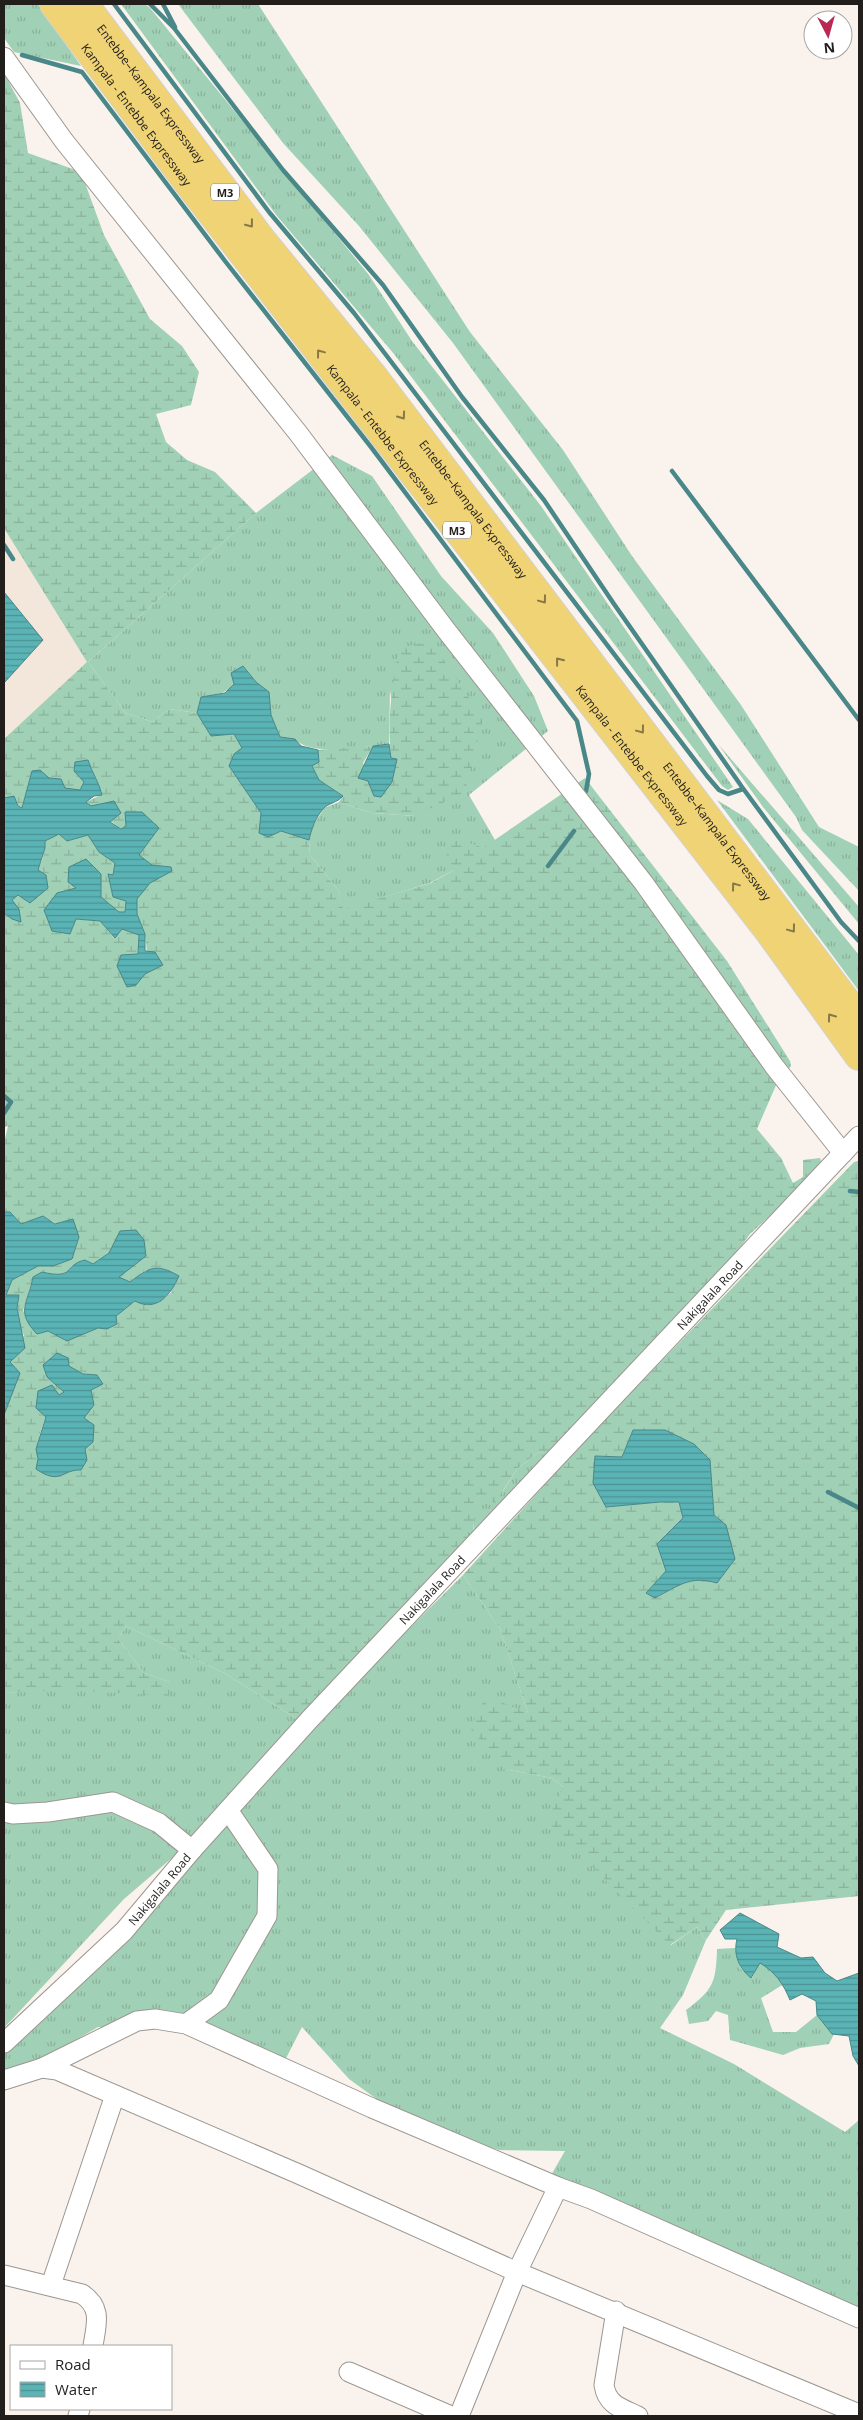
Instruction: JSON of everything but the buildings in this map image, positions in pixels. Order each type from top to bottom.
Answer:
[{"type":"highway","name":"Kampala - Entebbe Expressway","points":[[54,4],[195,192],[762,922],[859,1056]]},
{"type":"highway","name":"Entebbe–Kampala Expressway","points":[[84,4],[255,231],[372,376],[859,1018]]},
{"type":"street","points":[[4,57],[64,141],[298,433],[446,630],[644,882],[774,1066],[843,1153]]},
{"type":"street","name":"Nakigalala Road","points":[[4,2043],[124,1931],[192,1850],[310,1720],[859,1136]]},
{"type":"street","points":[[4,1812],[13,1814],[48,1812],[113,1802],[159,1822],[192,1850]]},
{"type":"street","points":[[186,2024],[219,2000],[267,1916],[268,1869],[228,1810]]},
{"type":"street","points":[[4,2080],[42,2068],[136,2021],[155,2019],[186,2024],[372,2108],[558,2187],[591,2199],[859,2318]]},
{"type":"street","points":[[42,2068],[57,2070],[301,2175],[517,2272],[616,2311],[859,2414]]},
{"type":"street","points":[[51,2285],[114,2095]]},
{"type":"street","points":[[459,2416],[517,2272],[558,2187]]},
{"type":"street","points":[[4,2275],[51,2285],[82,2294],[91,2300],[96,2310],[97,2321],[93,2345]]},
{"type":"street","points":[[616,2311],[604,2385],[606,2395],[611,2403],[638,2416]]},
{"type":"street","points":[[349,2372],[452,2416]]},
{"type":"shaded area","points":[[4,528],[88,662],[4,739]]},
{"type":"green space","points":[[4,4],[38,4],[81,66],[14,52],[4,38]]},
{"type":"green space","points":[[121,4],[145,4],[150,8],[369,275],[412,341],[541,506],[733,787],[728,790],[722,786],[394,354],[277,216]]},
{"type":"green space","points":[[178,4],[258,4],[470,332],[563,450],[632,556],[741,705],[819,827],[859,847],[859,891],[802,830],[796,817],[453,343],[359,226],[283,143]]},
{"type":"green space","points":[[4,73],[20,103],[28,153],[81,172],[104,235],[150,319],[182,346],[199,372],[191,405],[156,414],[166,442],[187,460],[215,472],[256,513],[88,662],[126,713],[153,722],[169,709],[197,713],[211,736],[234,734],[242,748],[229,766],[261,813],[268,837],[281,831],[309,840],[310,855],[339,891],[343,909],[431,883],[454,870],[445,851],[457,838],[483,848],[585,778],[727,961],[790,1061],[791,1066],[777,1083],[757,1129],[781,1158],[793,1183],[803,1177],[803,1160],[820,1158],[823,1167],[750,1234],[730,1261],[550,1454],[539,1452],[517,1469],[495,1503],[479,1496],[473,1527],[475,1537],[300,1721],[226,1674],[126,1626],[118,1639],[144,1673],[170,1682],[169,1696],[67,1690],[4,1693],[4,1415],[10,1362],[24,1335],[19,1326],[17,1316],[19,1295],[5,1296],[12,1280],[38,1266],[53,1266],[72,1259],[79,1237],[43,1216],[21,1224],[10,1212],[4,1212],[4,1143],[8,1126],[4,1127],[4,913],[12,919],[11,900],[24,889],[35,875],[43,858],[45,841],[59,834],[67,841],[88,835],[99,852],[115,863],[113,875],[108,875],[113,897],[126,901],[125,912],[119,912],[101,897],[101,874],[76,888],[70,934],[76,919],[100,921],[114,938],[122,929],[139,935],[138,954],[127,987],[140,980],[144,974],[147,959],[144,930],[135,908],[137,899],[147,885],[170,867],[152,865],[139,855],[159,828],[126,827],[121,829],[86,802],[101,795],[99,785],[88,760],[74,771],[84,782],[80,790],[64,788],[61,779],[49,778],[32,771],[22,808],[17,804],[14,796],[4,798],[4,739],[87,662],[4,528]],"holes":[[[109,1253],[146,1255],[118,1277],[130,1282],[146,1270],[172,1292],[155,1304],[146,1305],[136,1301],[115,1316],[117,1324],[98,1328],[67,1341],[48,1331],[23,1311],[33,1277],[42,1272],[53,1274],[65,1273],[78,1263],[85,1260],[93,1264]],[[69,1366],[83,1374],[97,1375],[103,1384],[91,1390],[84,1419],[85,1449],[38,1460],[37,1452],[40,1433],[53,1405],[64,1392],[47,1377]]]},
{"type":"green space","points":[[332,455],[372,476],[441,576],[493,633],[534,696],[548,731],[469,795],[495,840],[454,870],[430,883],[342,910],[339,891],[310,855],[309,840],[312,828],[324,808],[339,802],[372,813],[415,816],[390,691],[389,744],[339,749],[313,748],[303,745],[295,739],[280,737],[271,715],[269,692],[256,682],[243,666],[235,682],[228,690],[201,697],[197,713],[169,709],[153,722],[126,713],[88,662],[256,513]]},
{"type":"green space","points":[[431,641],[483,719],[465,792],[415,816],[372,813],[339,802],[343,796],[319,780],[312,766],[319,762],[318,750],[373,746],[363,763],[374,796],[381,797],[397,759],[391,758],[390,716],[392,689],[399,648]]},
{"type":"green space","points":[[718,744],[859,907],[859,924],[763,807]]},
{"type":"green space","points":[[717,800],[748,819],[859,955],[859,991]]},
{"type":"green space","points":[[859,1161],[859,1896],[726,1910],[706,1940],[697,1927],[670,1945],[547,1821],[563,1787],[552,1778],[504,1769],[470,1728],[486,1696],[528,1713],[500,1629],[463,1575],[588,1437],[854,1162]],"holes":[[[633,1430],[665,1430],[694,1444],[710,1460],[714,1515],[726,1525],[701,1579],[680,1584],[656,1598],[646,1593],[666,1571],[657,1544],[683,1518],[679,1502],[606,1507],[595,1456],[622,1457]]]},
{"type":"green space","points":[[539,1452],[550,1454],[475,1537],[473,1521],[479,1495],[503,1491],[517,1469]]},
{"type":"green space","points":[[463,1575],[500,1629],[528,1713],[504,1769],[552,1778],[563,1787],[671,1945],[697,1927],[706,1940],[683,1995],[660,2028],[734,2064],[845,2132],[859,2120],[859,2313],[550,2177],[565,2151],[499,2150],[407,2121],[349,2079],[302,2027],[279,2072],[177,2027],[98,2027],[31,2066],[4,2074],[4,2047],[221,1816],[124,1899],[4,2028],[4,1693],[170,1682],[144,1673],[118,1639],[126,1626],[226,1674],[300,1721],[243,1779],[229,1808]]},
{"type":"green space","points":[[735,1948],[741,1969],[752,1978],[760,1962],[770,1969],[784,1984],[761,1998],[773,2032],[796,2032],[817,2015],[834,2034],[829,2044],[800,2048],[783,2055],[730,2040],[728,2015],[716,2011],[708,2021],[689,2024],[686,2010],[702,1997],[711,1985],[716,1970],[717,1949]]},
{"type":"water","points":[[4,592],[43,640],[4,683]]},
{"type":"water","points":[[243,666],[256,682],[269,692],[271,715],[280,737],[295,739],[301,746],[318,750],[319,762],[312,766],[319,780],[343,796],[320,812],[309,840],[281,831],[268,837],[259,833],[261,813],[229,766],[234,754],[242,748],[234,734],[211,736],[197,713],[201,697],[225,693],[234,684],[231,673]]},
{"type":"water","points":[[389,744],[391,758],[397,759],[392,782],[381,797],[374,796],[368,781],[358,778],[373,746]]},
{"type":"water","points":[[88,760],[102,795],[94,796],[86,802],[91,806],[114,801],[121,813],[110,822],[121,829],[126,826],[125,812],[142,812],[159,828],[139,855],[152,865],[171,867],[172,871],[150,883],[137,899],[137,914],[145,934],[145,951],[155,952],[163,965],[145,974],[136,985],[127,987],[117,966],[121,955],[138,954],[139,935],[122,929],[115,938],[100,921],[76,919],[70,934],[52,931],[44,910],[57,893],[76,888],[68,882],[69,867],[86,859],[101,874],[101,897],[119,912],[125,912],[126,901],[113,897],[108,874],[113,875],[115,863],[99,852],[88,835],[67,841],[59,834],[45,841],[45,848],[38,870],[46,875],[48,888],[30,903],[18,895],[12,900],[19,909],[21,922],[12,919],[4,913],[4,798],[14,796],[18,806],[22,808],[32,771],[40,770],[49,778],[61,779],[65,788],[80,790],[84,782],[74,771],[75,762]]},
{"type":"water","points":[[4,1212],[10,1212],[21,1224],[43,1216],[55,1224],[73,1219],[79,1237],[72,1259],[53,1266],[38,1266],[12,1280],[6,1295],[19,1295],[17,1308],[25,1348],[10,1362],[20,1373],[4,1415]]},
{"type":"water","points":[[136,1230],[144,1240],[146,1256],[119,1277],[130,1282],[153,1268],[164,1269],[179,1276],[167,1295],[162,1300],[150,1305],[135,1301],[116,1316],[117,1324],[107,1329],[98,1328],[67,1341],[48,1331],[37,1334],[26,1319],[25,1313],[26,1301],[33,1277],[42,1272],[53,1274],[65,1273],[78,1262],[85,1260],[93,1264],[109,1253],[120,1231]]},
{"type":"water","points":[[57,1353],[68,1358],[69,1366],[83,1374],[97,1375],[103,1384],[91,1390],[94,1405],[84,1418],[94,1425],[93,1442],[85,1449],[87,1460],[81,1470],[75,1470],[56,1477],[44,1474],[36,1469],[38,1459],[36,1449],[46,1417],[36,1408],[38,1391],[52,1385],[59,1395],[64,1392],[47,1377],[43,1365]]},
{"type":"water","points":[[633,1430],[665,1430],[694,1444],[710,1460],[714,1515],[726,1525],[735,1559],[717,1583],[699,1580],[692,1581],[684,1583],[655,1598],[646,1593],[666,1571],[657,1544],[683,1518],[679,1502],[606,1507],[593,1483],[595,1456],[622,1457]]},
{"type":"water","points":[[740,1913],[779,1934],[777,1947],[801,1958],[813,1957],[825,1973],[837,1981],[859,1973],[859,2066],[853,2056],[849,2036],[832,2034],[817,2015],[816,2001],[802,1994],[790,2000],[778,1978],[760,1963],[751,1978],[743,1970],[737,1956],[737,1939],[725,1939],[720,1930]]},
{"type":"waterway","points":[[114,4],[269,212],[354,313],[707,776],[719,790],[728,794],[743,789]]},
{"type":"waterway","points":[[150,4],[174,28],[283,170],[383,285],[462,397],[544,500],[742,787],[841,922],[859,941]]},
{"type":"waterway","points":[[163,4],[175,27]]},
{"type":"waterway","points":[[22,55],[82,72],[225,261],[371,447],[577,721],[589,774],[586,791]]},
{"type":"waterway","points":[[672,471],[859,720]]},
{"type":"waterway","points":[[4,545],[13,559]]},
{"type":"waterway","points":[[548,866],[574,831]]},
{"type":"waterway","points":[[4,1096],[11,1102],[4,1113]]},
{"type":"waterway","points":[[850,1191],[859,1192]]},
{"type":"waterway","points":[[828,1492],[859,1508]]}]
